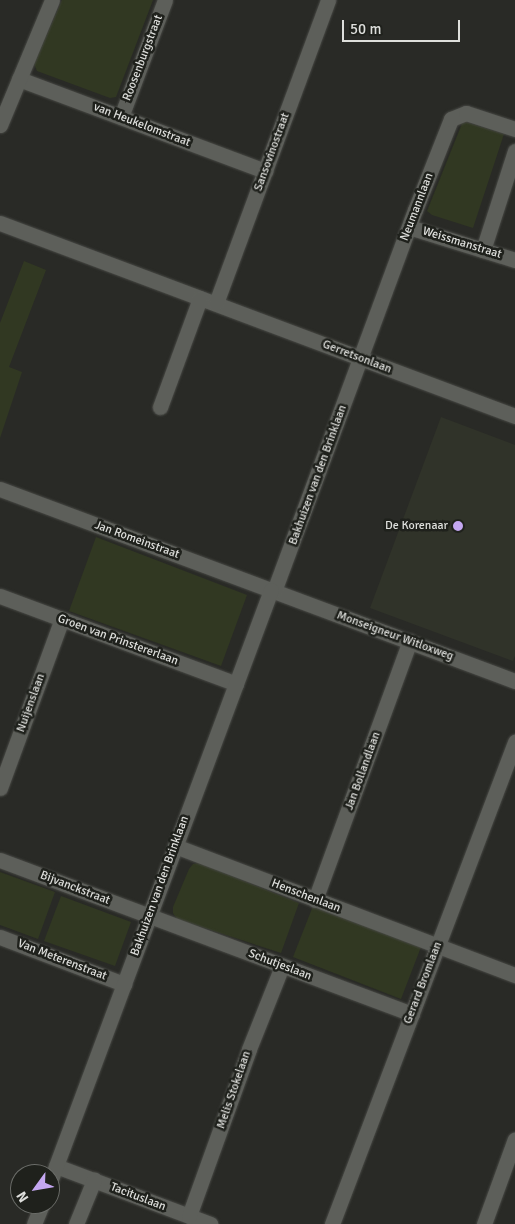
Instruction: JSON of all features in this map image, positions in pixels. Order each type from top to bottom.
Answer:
[{"type":"street","points":[[0,125],[52,0]]},
{"type":"street","name":"Roosenburgstraat","points":[[121,117],[165,0]]},
{"type":"street","name":"Sansovinostraat","points":[[216,303],[328,0]]},
{"type":"street","name":"van Heukelomstraat","points":[[19,79],[265,171]]},
{"type":"street","name":"Neumannlaan","points":[[361,358],[451,119],[466,113],[515,129]]},
{"type":"street","points":[[483,250],[515,150]]},
{"type":"street","name":"Gerretsonlaan","points":[[0,223],[515,416]]},
{"type":"street","name":"Weissmanstraat","points":[[409,227],[515,260]]},
{"type":"street","points":[[160,407],[200,298]]},
{"type":"street","name":"Bakhuizen van den Brinklaan","points":[[57,1164],[236,684],[361,358]]},
{"type":"street","name":"Jan Romeinstraat","points":[[0,489],[273,590]]},
{"type":"street","name":"Monseigneur Witloxweg","points":[[273,590],[515,681]]},
{"type":"street","name":"Groen van Prinstererlaan","points":[[0,596],[236,684]]},
{"type":"street","name":"Nuijenslaan","points":[[0,788],[62,619]]},
{"type":"street","name":"Jan Bollandlaan","points":[[315,900],[410,642]]},
{"type":"street","name":"Gerard Bromlaan","points":[[332,1224],[515,742]]},
{"type":"street","name":"Henschenlaan","points":[[175,846],[515,975]]},
{"type":"street","name":"Bijvanckstraat","points":[[0,860],[149,916]]},
{"type":"street","name":"Schutjeslaan","points":[[149,916],[412,1014]]},
{"type":"street","name":"Van Meterenstraat","points":[[0,937],[124,984]]},
{"type":"street","name":"Melis Stokelaan","points":[[189,1216],[249,1049],[282,966]]},
{"type":"street","points":[[484,1224],[515,1139]]},
{"type":"street","name":"Tacituslaan","points":[[60,1167],[210,1224]]},
{"type":"street","name":"Tacituslaan","points":[[76,1224],[94,1180]]},
{"type":"shaded area","name":"De Korenaar","points":[[441,417],[515,445],[515,656],[513,661],[370,608]]},
{"type":"green space","points":[[62,0],[153,0],[116,97],[110,98],[37,71],[34,64]]},
{"type":"green space","points":[[463,121],[504,134],[473,228],[432,215],[427,211]]},
{"type":"green space","points":[[24,261],[46,270],[9,367],[22,372],[0,438],[0,323]]},
{"type":"green space","points":[[96,537],[247,595],[221,666],[69,611]]},
{"type":"green space","points":[[199,863],[299,903],[281,953],[177,919],[173,913],[173,907],[189,869],[193,864]]},
{"type":"green space","points":[[0,872],[55,892],[38,939],[0,925]]},
{"type":"green space","points":[[61,896],[131,922],[115,966],[44,941]]},
{"type":"green space","points":[[313,906],[421,947],[401,999],[293,957]]},
{"type":"place","name":"De Korenaar","points":[[458,526]]}]
